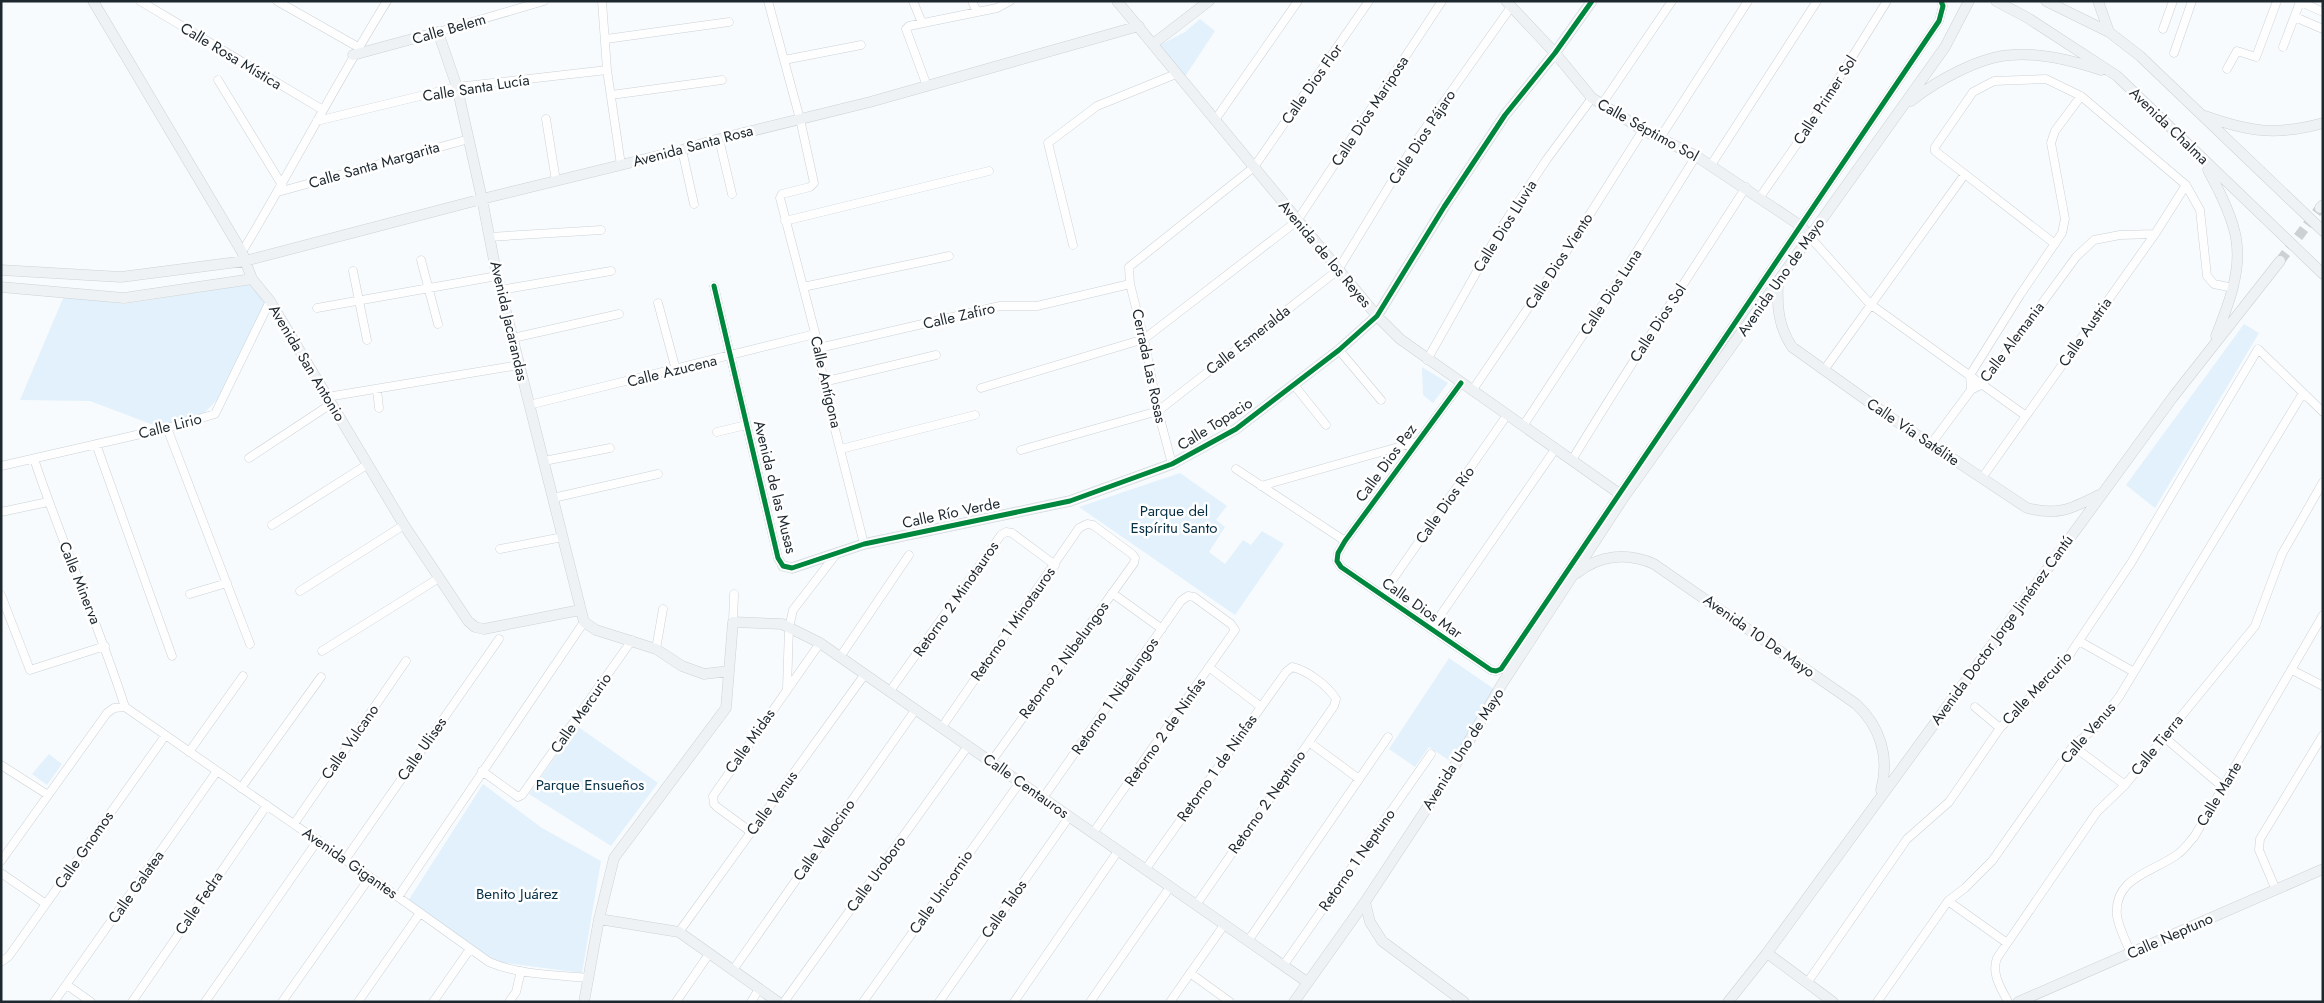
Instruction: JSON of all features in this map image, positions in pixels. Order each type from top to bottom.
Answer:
[{"type":"street","name":"Avenida San Antonio","points":[[93,1],[243,256],[252,279],[270,301],[404,525],[468,622],[475,627],[484,629],[580,610]]},
{"type":"street","name":"Calle Rosa Mística","points":[[140,1],[323,110]]},
{"type":"street","points":[[277,1],[356,51]]},
{"type":"street","points":[[243,256],[356,51],[387,1]]},
{"type":"street","name":"Calle Belem","points":[[356,51],[438,32],[544,1]]},
{"type":"street","points":[[602,1],[607,70],[621,165]]},
{"type":"street","points":[[768,1],[800,118]]},
{"type":"street","points":[[913,1],[922,23]]},
{"type":"street","points":[[972,1],[977,12]]},
{"type":"street","points":[[928,86],[906,29],[909,26],[997,8],[1010,1]]},
{"type":"street","name":"Avenida de los Reyes","points":[[1117,1],[1338,270],[1377,316],[1400,339],[1427,360],[1621,495]]},
{"type":"street","points":[[1153,44],[1209,1]]},
{"type":"street","points":[[1215,120],[1298,1]]},
{"type":"street","name":"Calle Dios Flor","points":[[1254,167],[1369,1]]},
{"type":"street","name":"Calle Dios Mariposa","points":[[1144,339],[1298,221],[1442,1]]},
{"type":"street","name":"Calle Topacio","points":[[1070,501],[1172,464],[1236,429],[1339,350],[1377,316],[1444,207],[1505,115],[1555,53],[1592,1]]},
{"type":"street","points":[[1602,104],[1672,1]]},
{"type":"street","points":[[1660,138],[1748,1]]},
{"type":"street","points":[[1711,165],[1817,1]]},
{"type":"street","name":"Calle Primer Sol","points":[[1760,197],[1808,128],[1888,1]]},
{"type":"street","name":"Avenida Uno de Mayo","points":[[1294,1002],[1365,902],[1465,750],[1511,662],[1569,581],[1621,495],[1778,282],[1945,47],[1969,1]]},
{"type":"street","name":"Avenida Chalma","points":[[1996,1],[2028,18],[2117,76],[2323,274]]},
{"type":"street","name":"Avenida Chalma","points":[[2046,1],[2109,32],[2140,56],[2323,231]]},
{"type":"street","points":[[2098,1],[2109,32]]},
{"type":"street","points":[[2162,29],[2173,1]]},
{"type":"street","points":[[2174,53],[2192,1]]},
{"type":"street","points":[[2227,69],[2237,51],[2256,56],[2277,1]]},
{"type":"street","points":[[2283,47],[2300,1],[2323,12]]},
{"type":"street","name":"Calle Séptimo Sol","points":[[1508,4],[1555,53],[1592,98],[1643,130],[1711,165],[1801,226],[1810,236]]},
{"type":"street","name":"Calle Dios Pájaro","points":[[1338,270],[1419,137],[1508,4]]},
{"type":"street","points":[[1511,662],[1939,21],[1942,4]]},
{"type":"street","points":[[2295,17],[2323,29]]},
{"type":"street","points":[[606,39],[729,22]]},
{"type":"street","name":"Avenida Santa Rosa","points":[[6,271],[121,277],[243,256],[556,181],[800,118],[870,102],[1139,26]]},
{"type":"street","name":"Avenida Jacarandas","points":[[438,32],[458,87],[500,290],[584,622]]},
{"type":"street","points":[[784,60],[861,45]]},
{"type":"street","points":[[1902,108],[1927,89],[1954,74],[2010,55],[2061,59],[2117,76]]},
{"type":"street","name":"Calle Santa Lucía","points":[[317,121],[458,87],[607,70]]},
{"type":"street","points":[[1073,245],[1048,143],[1097,106],[1176,74]]},
{"type":"street","points":[[2055,244],[1935,151],[1935,148],[1973,92],[1994,81],[2046,79],[2081,96],[2186,185],[2200,210],[2206,276],[2214,284],[2233,288]]},
{"type":"street","points":[[218,80],[280,188]]},
{"type":"street","points":[[611,95],[722,80]]},
{"type":"street","points":[[1970,390],[1970,375],[2020,295],[2062,233],[2065,219],[2051,143],[2055,131],[2081,96]]},
{"type":"street","name":"Calle Dios Lluvia","points":[[1427,360],[1503,225],[1592,98]]},
{"type":"street","points":[[2201,114],[2232,125],[2264,132],[2298,130],[2323,123]]},
{"type":"street","name":"Calle Antígona","points":[[800,118],[814,183],[810,187],[780,195],[785,221],[819,348],[824,382],[864,544]]},
{"type":"street","points":[[546,119],[556,181]]},
{"type":"street","name":"Calle Dios Viento","points":[[1472,391],[1566,252],[1643,130]]},
{"type":"street","name":"Calle Santa Margarita","points":[[280,188],[469,139]]},
{"type":"street","points":[[719,139],[732,194]]},
{"type":"street","points":[[682,150],[694,204]]},
{"type":"street","name":"Calle Dios Luna","points":[[1523,426],[1619,280],[1696,156]]},
{"type":"street","points":[[2203,160],[2222,199],[2236,238],[2236,268],[2233,288],[2211,347]]},
{"type":"street","name":"Cerrada Las Rosas","points":[[1172,464],[1130,284],[1129,267],[1254,167]]},
{"type":"street","points":[[785,221],[989,171]]},
{"type":"street","points":[[1824,370],[1965,174]]},
{"type":"street","name":"Calle Austria","points":[[1982,478],[2155,234],[2186,185]]},
{"type":"street","name":"Calle Dios Sol","points":[[1572,460],[1619,382],[1665,315],[1746,188]]},
{"type":"street","points":[[489,237],[602,230]]},
{"type":"street","name":"Calle Alemania","points":[[1931,444],[1970,390],[1983,384],[2076,257],[2094,240],[2120,235],[2155,234]]},
{"type":"street","points":[[1810,236],[1870,304],[2026,416]]},
{"type":"street","points":[[803,287],[949,256]]},
{"type":"street","points":[[421,260],[438,324]]},
{"type":"street","name":"Avenida Doctor Jorge Jiménez Cantú","points":[[1728,1002],[1767,953],[2102,493],[2211,347],[2280,261]]},
{"type":"street","name":"Calle Esmeralda","points":[[1158,410],[1338,270]]},
{"type":"street","points":[[6,271],[6,287],[124,298],[252,279]]},
{"type":"street","points":[[353,271],[367,340]]},
{"type":"street","points":[[500,290],[611,271]]},
{"type":"street","points":[[317,308],[497,276]]},
{"type":"street","name":"Calle Vía Satélite","points":[[1778,282],[1779,318],[1783,334],[1792,347],[2027,508],[2043,512],[2071,509],[2102,493]]},
{"type":"street","name":"Calle Zafiro","points":[[819,348],[1000,306],[1037,306],[1130,284]]},
{"type":"street","name":"Avenida de las Musas","points":[[714,286],[778,558],[783,566],[792,568],[838,552]]},
{"type":"street","name":"Calle Lirio","points":[[1,466],[167,428],[215,414],[270,301]]},
{"type":"street","points":[[658,302],[676,370]]},
{"type":"street","points":[[513,338],[619,314]]},
{"type":"street","name":"Calle Azucena","points":[[529,406],[815,334]]},
{"type":"street","points":[[981,388],[1144,339]]},
{"type":"street","name":"Calle Mercurio","points":[[1807,983],[1907,839],[1949,802],[2000,728],[2064,663],[2131,563],[2258,349],[2303,393]]},
{"type":"street","points":[[1339,350],[1381,400]]},
{"type":"street","points":[[824,382],[936,355]]},
{"type":"street","points":[[249,458],[329,401],[377,390],[519,365]]},
{"type":"street","name":"Calle Dios Pez","points":[[1337,561],[1338,553],[1346,541],[1416,442],[1461,383]]},
{"type":"street","points":[[1294,385],[1326,425]]},
{"type":"street","points":[[377,390],[379,408]]},
{"type":"street","points":[[2303,393],[2323,412]]},
{"type":"street","name":"Calle Venus","points":[[1877,1002],[1948,902],[1992,861],[2073,746],[2096,727],[2120,697],[2303,393]]},
{"type":"street","points":[[1021,450],[1158,410]]},
{"type":"street","points":[[841,449],[976,415]]},
{"type":"street","name":"Calle Dios Río","points":[[1382,595],[1507,415]]},
{"type":"street","points":[[717,432],[746,425]]},
{"type":"street","points":[[167,428],[250,644]]},
{"type":"street","points":[[1261,486],[1416,442]]},
{"type":"street","points":[[96,444],[172,656]]},
{"type":"street","points":[[544,461],[610,448]]},
{"type":"street","name":"Calle Dios Mar","points":[[1431,629],[1556,448]]},
{"type":"street","name":"Calle Minerva","points":[[34,458],[48,502],[105,646],[125,708]]},
{"type":"street","points":[[272,525],[368,464]]},
{"type":"street","points":[[1236,469],[1346,541]]},
{"type":"street","points":[[554,498],[658,474]]},
{"type":"street","name":"Calle Tierra","points":[[2008,1002],[1999,985],[1995,965],[2007,943],[2097,812],[2125,785],[2255,626],[2282,554],[2323,482]]},
{"type":"street","name":"Calle Río Verde","points":[[838,552],[864,544],[1070,501]]},
{"type":"street","points":[[1,512],[48,502]]},
{"type":"street","name":"Retorno 1 Minotauros","points":[[942,727],[1079,528],[1087,524],[1093,525],[1135,558]]},
{"type":"street","points":[[300,591],[404,525]]},
{"type":"street","name":"Retorno 2 Minotauros","points":[[890,691],[1001,535],[1006,532],[1012,533],[1055,565]]},
{"type":"street","points":[[500,549],[563,537]]},
{"type":"street","points":[[787,688],[789,628],[793,610],[838,552]]},
{"type":"street","points":[[840,657],[909,555]]},
{"type":"street","name":"Avenida 10 De Mayo","points":[[1569,581],[1590,564],[1607,558],[1623,556],[1646,560],[1840,692],[1862,710],[1874,725],[1881,742],[1885,770],[1879,797]]},
{"type":"street","name":"Retorno 2 Nibelungos","points":[[991,762],[1135,558]]},
{"type":"street","name":"Calle Dios Mar","points":[[1337,561],[1341,567],[1491,670],[1496,671],[1511,662]]},
{"type":"street","points":[[322,651],[439,578]]},
{"type":"street","points":[[190,594],[227,582]]},
{"type":"street","points":[[1112,593],[1162,628]]},
{"type":"street","points":[[584,1002],[598,919],[614,858],[726,708],[734,594]]},
{"type":"street","points":[[1,595],[30,670],[105,646]]},
{"type":"street","name":"Retorno 1 Nibelungos","points":[[1043,798],[1181,601],[1188,596],[1194,597],[1231,624],[1235,630]]},
{"type":"street","points":[[656,649],[663,609]]},
{"type":"street","name":"Calle Marte","points":[[2130,953],[2117,917],[2118,901],[2124,886],[2133,879],[2180,854],[2194,837],[2323,615]]},
{"type":"street","points":[[398,897],[482,770],[584,622],[596,630],[656,649],[682,666],[704,674],[729,671]]},
{"type":"street","name":"Calle Centauros","points":[[733,622],[782,624],[820,643],[1307,982]]},
{"type":"street","name":"Retorno 2 de Ninfas","points":[[1093,833],[1235,630]]},
{"type":"street","name":"Calle Ulises","points":[[345,860],[499,638]]},
{"type":"street","name":"Calle Mercurio","points":[[482,770],[518,797],[522,796],[632,640]]},
{"type":"street","points":[[2079,641],[2134,672]]},
{"type":"street","name":"Calle Midas","points":[[751,832],[717,807],[714,804],[713,796],[820,643]]},
{"type":"street","name":"Calle Vulcano","points":[[294,824],[406,661]]},
{"type":"street","name":"Retorno 1 de Ninfas","points":[[1145,870],[1286,672],[1292,667],[1300,669],[1332,692],[1336,699]]},
{"type":"street","points":[[1210,668],[1260,706]]},
{"type":"street","points":[[2292,670],[2323,686]]},
{"type":"street","name":"Calle Venus","points":[[679,932],[865,674]]},
{"type":"street","points":[[189,752],[243,676]]},
{"type":"street","points":[[242,788],[321,677]]},
{"type":"street","name":"Retorno 2 Neptuno","points":[[1196,905],[1334,706],[1336,699]]},
{"type":"street","points":[[1975,707],[2000,728]]},
{"type":"street","points":[[1,861],[107,713],[114,708],[125,708]]},
{"type":"street","name":"Avenida Gigantes","points":[[125,708],[318,840],[489,962],[501,968],[589,978]]},
{"type":"street","name":"Calle Vellocino","points":[[733,970],[916,709]]},
{"type":"street","points":[[2276,890],[2259,850],[2260,839],[2323,735]]},
{"type":"street","name":"Calle Gnomos","points":[[1,962],[9,956],[166,736]]},
{"type":"street","points":[[1248,941],[1388,737]]},
{"type":"street","points":[[2164,737],[2224,788]]},
{"type":"street","points":[[1308,742],[1359,779]]},
{"type":"street","name":"Calle Uroboro","points":[[784,1002],[968,746]]},
{"type":"street","points":[[2073,746],[2125,785]]},
{"type":"street","name":"Retorno 1 Neptuno","points":[[1283,966],[1431,754]]},
{"type":"street","points":[[1,765],[48,795]]},
{"type":"street","name":"Calle Galatea","points":[[54,1002],[217,772]]},
{"type":"street","name":"Calle Unicornio","points":[[863,1002],[1020,782]]},
{"type":"street","name":"Calle Fedra","points":[[132,1002],[267,805]]},
{"type":"street","name":"Calle Talos","points":[[939,1002],[1069,817]]},
{"type":"street","points":[[205,1002],[318,840]]},
{"type":"street","points":[[1014,1002],[1118,850]]},
{"type":"street","name":"Calle Neptuno","points":[[2018,1002],[2323,869]]},
{"type":"street","points":[[1,873],[46,904]]},
{"type":"street","points":[[282,1002],[370,877]]},
{"type":"street","points":[[1090,1002],[1170,887]]},
{"type":"street","points":[[1365,902],[1370,922],[1382,941],[1464,1002]]},
{"type":"street","points":[[1948,902],[2007,943]]},
{"type":"street","points":[[358,1002],[420,913]]},
{"type":"street","points":[[598,919],[679,932],[778,1002]]},
{"type":"street","points":[[1170,1002],[1224,925]]},
{"type":"street","points":[[433,1002],[470,949]]},
{"type":"street","points":[[1767,953],[1829,1001]]},
{"type":"street","points":[[676,1002],[709,954]]},
{"type":"street","points":[[510,1002],[516,992],[521,971]]},
{"type":"street","points":[[1190,973],[1230,1002]]},
{"type":"street","points":[[67,985],[91,1002]]},
{"type":"street","points":[[751,1002],[759,989]]},
{"type":"green space","points":[[1200,19],[1215,31],[1184,78],[1158,46],[1185,32]]},
{"type":"green space","points":[[252,284],[267,303],[224,393],[202,415],[159,427],[90,401],[20,400],[64,296],[124,304]]},
{"type":"green space","points":[[2244,324],[2259,333],[2155,508],[2126,485]]},
{"type":"green space","points":[[1422,367],[1448,383],[1433,403],[1423,395]]},
{"type":"green space","name":"Parque del Espíritu Santo","points":[[1180,473],[1227,506],[1216,520],[1225,527],[1209,552],[1225,564],[1243,540],[1251,545],[1262,531],[1284,544],[1235,615],[1079,507]]},
{"type":"green space","points":[[1449,658],[1497,691],[1450,761],[1429,747],[1415,767],[1389,749]]},
{"type":"green space","name":"Parque Ensueños","points":[[577,726],[658,783],[611,846],[529,794]]},
{"type":"green space","points":[[49,754],[62,764],[47,785],[32,774]]},
{"type":"green space","name":"Benito Juárez","points":[[483,784],[542,828],[601,861],[582,973],[491,961],[408,901]]},
{"type":"tunnel","points":[[2280,261],[2320,208]]},
{"type":"cycle path","points":[[714,286],[778,558],[783,566],[792,568],[864,544],[1070,501],[1172,464],[1236,429],[1339,350],[1377,316],[1444,207],[1505,115],[1555,53],[1592,1]]},
{"type":"cycle path","points":[[1461,383],[1345,541],[1338,553],[1337,561],[1341,567],[1491,670],[1496,671],[1501,669],[1939,21],[1943,6],[1941,1]]}]
